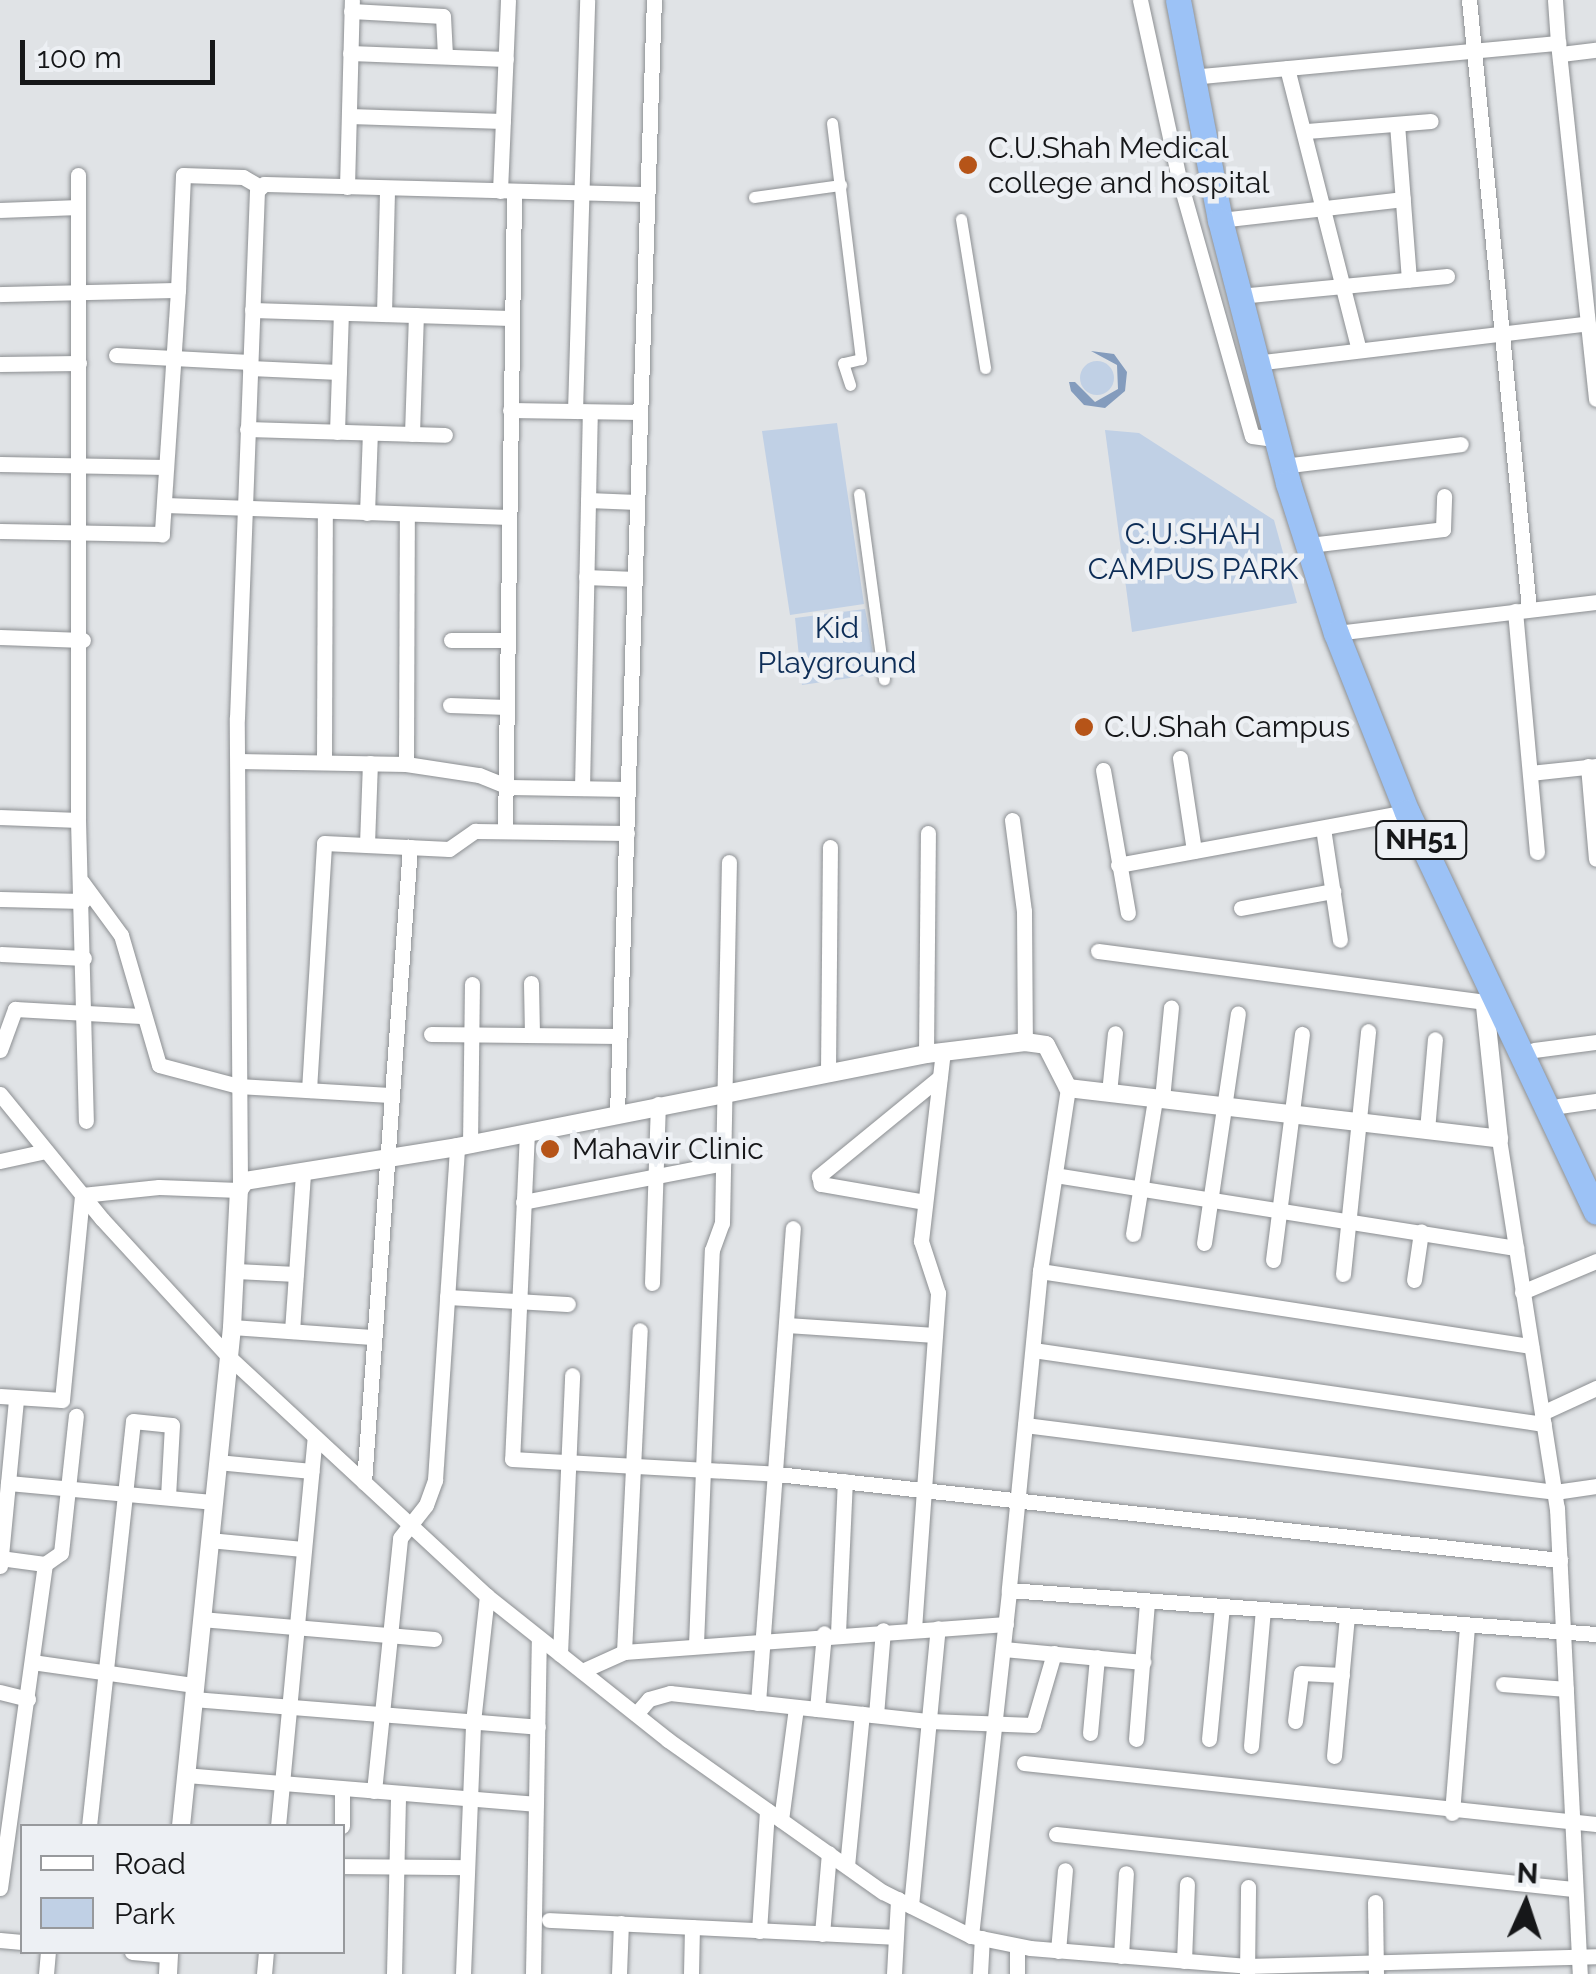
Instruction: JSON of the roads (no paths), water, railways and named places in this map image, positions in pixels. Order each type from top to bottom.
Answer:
[{"type":"highway","name":"NH51","points":[[1178,0],[1220,220],[1256,363],[1341,631],[1407,812],[1491,1001],[1596,1212]]},
{"type":"highway","name":"NH51","points":[[1285,453],[1318,544],[1341,631],[1390,744],[1593,1175]]},
{"type":"street","points":[[504,831],[512,318],[503,121],[508,0]]},
{"type":"street","points":[[582,788],[588,500],[582,411],[586,0]]},
{"type":"street","points":[[616,1113],[654,0]]},
{"type":"street","points":[[1140,0],[1178,175],[1252,436],[1285,453],[1461,444]]},
{"type":"street","points":[[1469,0],[1522,610],[1537,852]]},
{"type":"street","points":[[1555,0],[1596,399]]},
{"type":"street","points":[[347,186],[352,6],[443,16],[446,56]]},
{"type":"street","points":[[1190,77],[1474,50],[1596,50]]},
{"type":"street","points":[[350,52],[506,59]]},
{"type":"street","points":[[1288,68],[1359,350]]},
{"type":"street","points":[[348,116],[503,121]]},
{"type":"street","points":[[1306,131],[1431,121]]},
{"type":"street","points":[[832,122],[861,359],[843,363],[850,385]]},
{"type":"street","points":[[1397,124],[1409,280]]},
{"type":"street","points":[[78,175],[83,640],[78,820],[86,1121]]},
{"type":"street","points":[[0,531],[162,534],[183,175],[242,177],[260,186],[645,194]]},
{"type":"street","points":[[754,197],[840,185]]},
{"type":"street","points":[[181,1824],[236,1271],[240,1187],[238,761],[244,509],[260,186]]},
{"type":"street","points":[[384,314],[387,188]]},
{"type":"street","points":[[1220,220],[1403,199]]},
{"type":"street","points":[[0,210],[78,207]]},
{"type":"street","points":[[961,219],[984,368]]},
{"type":"street","points":[[1239,296],[1447,276]]},
{"type":"street","points":[[0,294],[178,290]]},
{"type":"street","points":[[252,310],[512,318]]},
{"type":"street","points":[[337,432],[341,312]]},
{"type":"street","points":[[412,434],[416,315]]},
{"type":"street","points":[[1256,363],[1497,332],[1591,329]]},
{"type":"street","points":[[116,355],[339,372]]},
{"type":"street","points":[[0,364],[79,362]]},
{"type":"street","points":[[510,410],[640,412]]},
{"type":"street","points":[[248,428],[445,435]]},
{"type":"street","points":[[367,513],[370,432]]},
{"type":"street","points":[[0,464],[166,467]]},
{"type":"street","points":[[858,494],[884,679]]},
{"type":"street","points":[[1318,544],[1444,529],[1444,496]]},
{"type":"street","points":[[588,500],[637,502]]},
{"type":"street","points":[[165,505],[508,518]]},
{"type":"street","points":[[324,762],[325,512]]},
{"type":"street","points":[[406,514],[406,764]]},
{"type":"street","points":[[586,577],[635,579]]},
{"type":"street","points":[[1341,631],[1596,602]]},
{"type":"street","points":[[0,637],[83,640]]},
{"type":"street","points":[[450,640],[507,640]]},
{"type":"street","points":[[450,705],[506,708]]},
{"type":"street","points":[[1180,758],[1194,851]]},
{"type":"street","points":[[238,761],[406,764],[467,772],[506,786],[628,789]]},
{"type":"street","points":[[367,844],[370,763]]},
{"type":"street","points":[[1530,774],[1592,766],[1596,859]]},
{"type":"street","points":[[1103,770],[1128,913]]},
{"type":"street","points":[[1118,865],[1407,812]]},
{"type":"street","points":[[0,817],[78,820]]},
{"type":"street","points":[[1012,820],[1024,912],[1025,1042]]},
{"type":"street","points":[[1323,828],[1340,940]]},
{"type":"street","points":[[310,1090],[322,847],[367,844],[448,849],[476,830],[626,834]]},
{"type":"street","points":[[914,1629],[938,1286],[921,1241],[940,1077],[934,1053],[928,833]]},
{"type":"street","points":[[364,1482],[410,847]]},
{"type":"street","points":[[828,1072],[830,848]]},
{"type":"street","points":[[696,1644],[712,1250],[721,1228],[729,862]]},
{"type":"street","points":[[82,882],[121,935],[158,1065],[238,1086],[390,1094]]},
{"type":"street","points":[[1241,908],[1333,891]]},
{"type":"street","points":[[0,899],[82,901]]},
{"type":"street","points":[[1098,952],[1491,1001],[1499,1139],[1555,1492],[1579,1966]]},
{"type":"street","points":[[1,954],[84,958]]},
{"type":"street","points":[[374,1791],[400,1538],[434,1480],[472,1034],[472,984]]},
{"type":"street","points":[[531,984],[532,1035]]},
{"type":"street","points":[[1133,1234],[1171,1007]]},
{"type":"street","points":[[0,1050],[12,1010],[141,1016]]},
{"type":"street","points":[[1204,1242],[1238,1014]]},
{"type":"street","points":[[1342,1274],[1363,1123],[1368,1031]]},
{"type":"street","points":[[1109,1093],[1115,1033]]},
{"type":"street","points":[[431,1034],[619,1036]]},
{"type":"street","points":[[1274,1260],[1302,1034]]},
{"type":"street","points":[[1427,1130],[1435,1040]]},
{"type":"street","points":[[82,1195],[159,1187],[240,1187],[934,1053],[1025,1042],[1046,1045],[1068,1088],[1040,1271],[994,1724],[976,1937],[980,1974]]},
{"type":"street","points":[[1534,1050],[1596,1042]]},
{"type":"street","points":[[926,1202],[821,1184],[819,1176],[940,1077]]},
{"type":"street","points":[[1068,1088],[1499,1139]]},
{"type":"street","points":[[0,1094],[82,1195],[229,1357],[487,1596],[636,1714],[767,1810],[905,1902],[976,1937],[1017,1946],[1184,1960],[1247,1970],[1579,1966],[1596,1956]]},
{"type":"street","points":[[1559,1106],[1596,1100]]},
{"type":"street","points":[[652,1283],[658,1104]]},
{"type":"street","points":[[527,1132],[508,1458],[777,1474],[1560,1560]]},
{"type":"street","points":[[0,1160],[46,1151]]},
{"type":"street","points":[[522,1202],[723,1163]]},
{"type":"street","points":[[292,1332],[302,1173]]},
{"type":"street","points":[[1055,1175],[1516,1248]]},
{"type":"street","points":[[0,1568],[8,1483],[8,1398],[62,1400],[82,1195]]},
{"type":"street","points":[[758,1702],[793,1228]]},
{"type":"street","points":[[1414,1280],[1421,1232]]},
{"type":"street","points":[[1522,1292],[1596,1261]]},
{"type":"street","points":[[236,1271],[296,1274]]},
{"type":"street","points":[[1040,1271],[1531,1346]]},
{"type":"street","points":[[447,1298],[568,1304]]},
{"type":"street","points":[[787,1325],[935,1335]]},
{"type":"street","points":[[232,1327],[372,1337]]},
{"type":"street","points":[[624,1652],[640,1330]]},
{"type":"street","points":[[1032,1350],[1543,1418],[1596,1388]]},
{"type":"street","points":[[560,1654],[572,1375]]},
{"type":"street","points":[[0,1888],[45,1564],[64,1548],[76,1416]]},
{"type":"street","points":[[89,1824],[132,1424],[172,1425],[168,1498]]},
{"type":"street","points":[[1026,1425],[1555,1492],[1596,1486]]},
{"type":"street","points":[[278,1824],[315,1437]]},
{"type":"street","points":[[217,1462],[312,1471]]},
{"type":"street","points":[[817,1709],[831,1633],[845,1481]]},
{"type":"street","points":[[8,1483],[212,1502]]},
{"type":"street","points":[[209,1540],[303,1548]]},
{"type":"street","points":[[0,1558],[45,1564]]},
{"type":"street","points":[[1010,1590],[1466,1628],[1596,1634]]},
{"type":"street","points":[[462,1974],[473,1722],[487,1596]]},
{"type":"street","points":[[1136,1739],[1147,1601]]},
{"type":"street","points":[[1209,1739],[1222,1608]]},
{"type":"street","points":[[1251,1746],[1264,1610]]},
{"type":"street","points":[[1334,1756],[1347,1617]]},
{"type":"street","points":[[201,1619],[434,1640]]},
{"type":"street","points":[[582,1671],[624,1652],[764,1636],[1006,1624]]},
{"type":"street","points":[[894,1974],[938,1628]]},
{"type":"street","points":[[1452,1812],[1466,1628]]},
{"type":"street","points":[[847,1866],[883,1630]]},
{"type":"street","points":[[533,1974],[540,1638]]},
{"type":"street","points":[[1003,1648],[1142,1662]]},
{"type":"street","points":[[636,1714],[649,1699],[670,1693],[929,1721],[1036,1722],[1054,1654]]},
{"type":"street","points":[[1090,1733],[1097,1657]]},
{"type":"street","points":[[32,1662],[287,1707],[538,1727]]},
{"type":"street","points":[[1295,1721],[1301,1673],[1342,1675]]},
{"type":"street","points":[[1503,1684],[1566,1689]]},
{"type":"street","points":[[0,1692],[28,1699]]},
{"type":"street","points":[[781,1820],[796,1707]]},
{"type":"street","points":[[1024,1762],[1570,1826],[1596,1824]]},
{"type":"street","points":[[185,1775],[536,1804]]},
{"type":"street","points":[[342,1789],[342,1824]]},
{"type":"street","points":[[394,1974],[398,1793]]},
{"type":"street","points":[[759,1930],[767,1810]]},
{"type":"street","points":[[1056,1834],[1573,1890]]},
{"type":"street","points":[[822,1934],[828,1853]]},
{"type":"street","points":[[345,1866],[467,1867]]},
{"type":"street","points":[[1058,1950],[1065,1870]]},
{"type":"street","points":[[1122,1956],[1126,1874]]},
{"type":"street","points":[[1184,1960],[1187,1884]]},
{"type":"street","points":[[1247,1970],[1248,1887]]},
{"type":"street","points":[[1375,1902],[1376,1968]]},
{"type":"street","points":[[549,1920],[896,1937]]},
{"type":"street","points":[[619,1974],[621,1923]]},
{"type":"street","points":[[691,1974],[692,1927]]},
{"type":"street","points":[[1017,1946],[1017,1974]]},
{"type":"place","name":"C.U.Shah Medical college and hospital","points":[[968,165]]},
{"type":"place","name":"C.U.Shah Campus","points":[[1084,727]]},
{"type":"place","name":"Mahavir Clinic","points":[[550,1149]]},
{"type":"park label","name":"C.U.SHAH CAMPUS PARK","points":[[1193,551]]},
{"type":"park label","name":"Kid Playground","points":[[837,645]]}]
